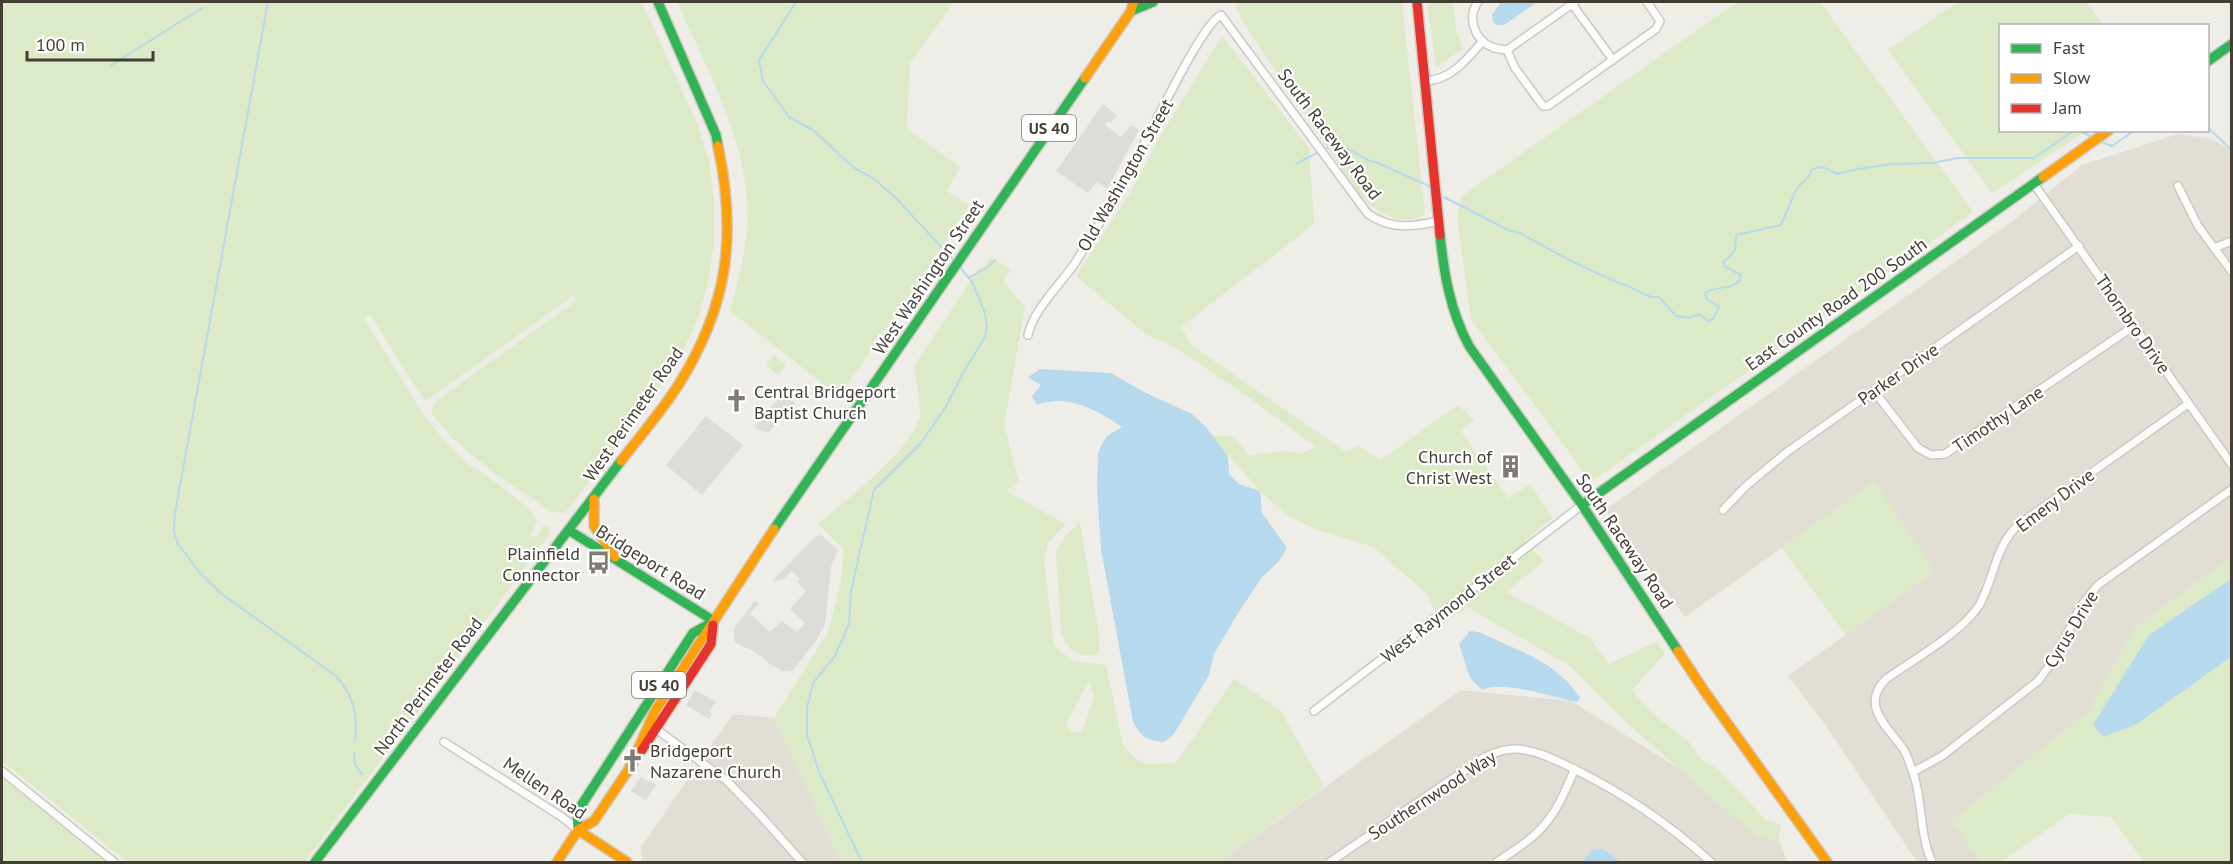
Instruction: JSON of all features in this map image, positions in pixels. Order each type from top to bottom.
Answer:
[{"type":"main road","name":"West Perimeter Road","points":[[570,531],[690,366],[709,325],[721,290],[726,263],[728,215],[726,183],[716,135],[658,2]]},
{"type":"main road","name":"West Washington Street","points":[[557,862],[578,830],[594,821],[656,729],[711,644],[714,621],[1132,6],[1153,2]]},
{"type":"main road","name":"South Raceway Road","points":[[1417,2],[1447,291],[1462,332],[1469,346],[1582,505],[1705,692],[1827,862]]},
{"type":"main road","points":[[2209,60],[2232,44]]},
{"type":"main road","name":"East County Road 200 South","points":[[1582,505],[2106,132]]},
{"type":"main road","points":[[594,499],[594,526],[618,561]]},
{"type":"main road","name":"Bridgeport Road","points":[[570,531],[714,621]]},
{"type":"main road","name":"North Perimeter Road","points":[[315,862],[498,621],[570,531]]},
{"type":"main road","points":[[629,769],[655,711],[714,621]]},
{"type":"main road","name":"West Washington Street","points":[[578,830],[577,812],[616,750],[693,633],[714,621]]},
{"type":"main road","name":"Mellen Road","points":[[578,830],[627,862]]},
{"type":"street","points":[[1478,2],[1473,8],[1472,24],[1479,38],[1491,47],[1507,50],[1573,3],[1612,60]]},
{"type":"street","points":[[1507,50],[1515,68],[1543,106],[1548,106],[1656,29],[1660,21],[1647,2]]},
{"type":"street","name":"South Raceway Road","points":[[1221,15],[1362,207],[1376,219],[1392,225],[1407,227],[1439,221]]},
{"type":"street","name":"Old Washington Street","points":[[1028,335],[1031,322],[1068,274],[1113,201],[1197,46],[1213,21],[1221,15]]},
{"type":"street","points":[[1426,81],[1445,77],[1454,71],[1483,41]]},
{"type":"street","name":"Thornbro Drive","points":[[2034,184],[2232,465]]},
{"type":"street","points":[[2178,186],[2198,226],[2232,272]]},
{"type":"street","points":[[2214,248],[2232,241]]},
{"type":"street","name":"Parker Drive","points":[[1723,510],[1746,486],[1787,452],[2079,246]]},
{"type":"street","name":"Timothy Lane","points":[[1874,391],[1918,448],[1931,455],[1945,454],[2134,326]]},
{"type":"street","name":"Emery Drive","points":[[1913,772],[1905,753],[1877,712],[1876,694],[1881,684],[1955,630],[1975,612],[1999,553],[2007,538],[2018,525],[2188,404]]},
{"type":"street","name":"Cyrus Drive","points":[[1913,772],[1942,756],[2038,681],[2055,658],[2081,606],[2098,585],[2232,489]]},
{"type":"street","name":"West Raymond Street","points":[[1314,711],[1582,505]]},
{"type":"street","points":[[656,729],[727,781],[761,816],[800,862]]},
{"type":"street","name":"Mellen Road","points":[[444,742],[562,817],[578,830]]},
{"type":"street","name":"Southernwood Way","points":[[1330,862],[1483,758],[1502,749],[1518,749],[1542,754],[1575,770],[1637,804],[1669,826],[1712,862]]},
{"type":"street","points":[[1498,862],[1545,824],[1561,800],[1575,770]]},
{"type":"street","points":[[2,771],[114,862]]},
{"type":"street","points":[[1913,772],[1919,794],[1924,836],[1932,862]]},
{"type":"shaded area","points":[[1103,104],[1117,115],[1111,123],[1108,121],[1105,125],[1121,137],[1131,125],[1139,130],[1107,189],[1097,182],[1088,193],[1056,171]]},
{"type":"shaded area","points":[[2178,134],[2208,138],[2231,149],[2231,558],[2135,627],[2087,713],[1951,821],[1982,862],[1917,862],[1824,723],[1788,676],[1935,571],[1874,482],[1685,617],[1605,510],[2014,220],[2082,165]]},
{"type":"shaded area","points":[[782,394],[795,403],[768,433],[754,428]]},
{"type":"shaded area","points":[[706,416],[743,445],[702,495],[666,465]]},
{"type":"shaded area","points":[[820,534],[838,550],[831,567],[825,624],[816,641],[792,671],[783,671],[755,652],[734,642],[734,629],[755,600],[759,604],[750,614],[770,632],[782,621],[797,632],[805,623],[790,609],[806,591],[797,582],[800,579],[792,571],[782,580],[772,581]]},
{"type":"shaded area","points":[[695,690],[716,702],[709,712],[712,714],[709,719],[686,705]]},
{"type":"shaded area","points":[[1461,690],[1571,701],[1678,768],[1758,837],[1779,840],[1787,862],[1219,862]]},
{"type":"shaded area","points":[[733,714],[774,718],[841,862],[642,862],[641,847]]},
{"type":"shaded area","points":[[641,777],[656,785],[646,800],[631,791]]},
{"type":"green space","points":[[2,2],[642,2],[699,128],[709,161],[714,200],[714,245],[708,282],[699,315],[684,349],[648,405],[565,513],[552,512],[494,473],[452,438],[431,413],[434,404],[439,399],[568,307],[576,299],[573,296],[427,400],[423,399],[370,314],[364,318],[423,414],[444,440],[467,464],[502,487],[533,514],[536,523],[529,537],[538,536],[542,527],[546,525],[550,533],[304,862],[127,862],[2,761]]},
{"type":"green space","points":[[677,2],[954,2],[910,63],[907,129],[960,167],[947,191],[969,205],[912,292],[839,396],[730,311],[747,231],[747,201],[743,171],[736,141],[715,84]]},
{"type":"green space","points":[[1235,2],[1402,2],[1425,214],[1408,220],[1390,217],[1374,208],[1360,196],[1241,19]]},
{"type":"green space","points":[[1427,2],[1453,2],[1456,30],[1463,49],[1436,67]]},
{"type":"green space","points":[[1737,2],[1820,2],[1973,212],[1591,482],[1471,319],[1457,217],[1462,196]]},
{"type":"green space","points":[[1958,2],[2086,2],[2102,24],[1999,24],[1999,132],[2084,132],[1992,193],[1888,50]]},
{"type":"green space","points":[[1222,36],[1309,148],[1314,224],[1181,327],[1191,345],[1346,452],[1358,446],[1381,460],[1458,405],[1474,420],[1461,431],[1508,498],[1530,484],[1553,518],[1524,541],[1544,561],[1506,592],[1590,638],[1609,664],[1656,642],[1665,653],[1632,690],[1654,715],[1688,741],[1702,760],[1719,770],[1766,820],[1781,824],[1779,840],[1758,837],[1638,733],[1567,664],[1467,607],[1441,625],[1427,594],[1373,547],[1318,530],[1288,516],[1260,491],[1211,435],[1234,437],[1249,455],[1286,451],[1301,454],[1316,447],[1175,347],[1147,335],[1076,276],[1130,193],[1162,133]]},
{"type":"green space","points":[[991,257],[1011,270],[1003,281],[1025,307],[1004,425],[1019,481],[1006,491],[1066,524],[1048,543],[1044,560],[1054,646],[1072,661],[1106,665],[1123,745],[1136,759],[1145,764],[1176,763],[1234,679],[1280,710],[1324,786],[1219,862],[841,862],[774,718],[828,632],[840,587],[844,550],[818,524],[861,488],[894,456],[917,425],[920,412],[914,366],[979,268],[984,267]],"holes":[[[1089,680],[1094,697],[1082,732],[1073,733],[1066,725]]]},
{"type":"green space","points":[[774,355],[786,365],[778,375],[766,365]]},
{"type":"green space","points":[[1874,482],[1935,571],[1846,635],[1781,547]]},
{"type":"green space","points":[[1080,523],[1100,641],[1098,654],[1092,655],[1079,654],[1069,647],[1061,630],[1056,553],[1065,536]]},
{"type":"green space","points":[[2231,558],[2231,579],[2149,635],[2218,666],[2231,657],[2231,862],[2144,862],[2111,817],[2069,814],[2001,862],[1982,862],[1951,821],[2087,713],[2135,627]]},
{"type":"green space","points":[[2,778],[106,862],[2,862]]},
{"type":"water","points":[[1501,2],[1537,2],[1504,25],[1497,25],[1493,22],[1492,15]]},
{"type":"water","points":[[1040,369],[1111,373],[1144,392],[1192,414],[1206,427],[1228,456],[1229,474],[1239,484],[1260,491],[1262,513],[1287,548],[1279,561],[1262,577],[1235,618],[1214,654],[1209,675],[1174,734],[1164,742],[1145,737],[1133,722],[1101,549],[1097,488],[1098,455],[1107,436],[1122,427],[1092,409],[1070,402],[1048,402],[1037,405],[1032,396],[1041,385],[1028,377]]},
{"type":"water","points":[[2231,579],[2231,657],[2137,724],[2104,737],[2093,725],[2149,635]]},
{"type":"water","points":[[1470,631],[1479,632],[1535,658],[1560,675],[1580,698],[1577,702],[1501,687],[1482,690],[1470,678],[1459,644]]},
{"type":"water","points":[[1603,849],[1621,862],[1582,862],[1593,850]]},
{"type":"waterway","points":[[268,2],[175,513],[174,532],[178,544],[200,573],[222,594],[336,676],[351,699],[356,723],[355,741]]},
{"type":"waterway","points":[[796,2],[759,60],[763,81],[789,117],[813,130],[854,168],[873,178],[896,198],[955,262]]},
{"type":"waterway","points":[[110,66],[202,8]]},
{"type":"waterway","points":[[2209,129],[2232,150]]},
{"type":"waterway","points":[[1444,197],[1588,269],[1648,296],[1659,297],[1676,316],[1690,318],[1700,314],[1708,321],[1713,319],[1719,307],[1707,299],[1705,293],[1732,286],[1740,280],[1741,275],[1724,266],[1724,261],[1734,250],[1736,235],[1781,225],[1797,188],[1810,175],[1811,170],[1821,167],[1837,174],[1892,164],[1932,163],[1958,158],[2034,158],[2072,132]]},
{"type":"waterway","points":[[2082,132],[2094,138]]},
{"type":"waterway","points":[[2099,141],[2112,146],[2132,132]]},
{"type":"waterway","points":[[1324,149],[1347,148],[1370,161],[1431,187]]},
{"type":"waterway","points":[[1296,164],[1319,152]]},
{"type":"waterway","points":[[970,277],[988,267],[995,260]]},
{"type":"waterway","points":[[862,862],[819,772],[807,735],[807,708],[813,683],[835,656],[849,624],[851,591],[874,490],[920,444],[945,408],[985,337],[987,326],[984,310],[972,282],[959,266]]},
{"type":"waterway","points":[[354,753],[355,765],[362,774]]},
{"type":"traffic: fast","points":[[658,2],[716,135],[718,146]]},
{"type":"traffic: fast","points":[[1131,11],[1153,2]]},
{"type":"traffic: fast","points":[[2209,60],[2232,44]]},
{"type":"traffic: fast","points":[[774,529],[1085,78]]},
{"type":"traffic: fast","points":[[1582,505],[2043,177]]},
{"type":"traffic: fast","points":[[1440,235],[1449,292],[1457,319],[1469,346],[1582,505],[1678,651]]},
{"type":"traffic: fast","points":[[315,862],[621,461]]},
{"type":"traffic: fast","points":[[570,531],[714,621]]},
{"type":"traffic: fast","points":[[578,830],[577,812],[693,633],[711,623]]},
{"type":"traffic: slow","points":[[1085,78],[1131,11],[1133,2]]},
{"type":"traffic: slow","points":[[2043,177],[2106,132]]},
{"type":"traffic: slow","points":[[621,461],[679,384],[696,355],[718,298],[727,240],[727,210],[718,146]]},
{"type":"traffic: slow","points":[[594,499],[594,526],[615,557]]},
{"type":"traffic: slow","points":[[629,769],[655,711],[774,529]]},
{"type":"traffic: slow","points":[[1678,651],[1827,862]]},
{"type":"traffic: slow","points":[[557,862],[578,830],[594,821],[633,763]]},
{"type":"traffic: slow","points":[[578,830],[627,862]]},
{"type":"traffic: jam","points":[[1417,2],[1440,235]]},
{"type":"traffic: jam","points":[[642,750],[711,644],[713,625]]},
{"type":"place","name":"Central Bridgeport Baptist Church","points":[[736,401]]},
{"type":"place","name":"Church of Christ West","points":[[1510,466]]},
{"type":"place","name":"Plainfield Connector","points":[[598,563]]},
{"type":"place","name":"Bridgeport Nazarene Church","points":[[632,760]]}]
